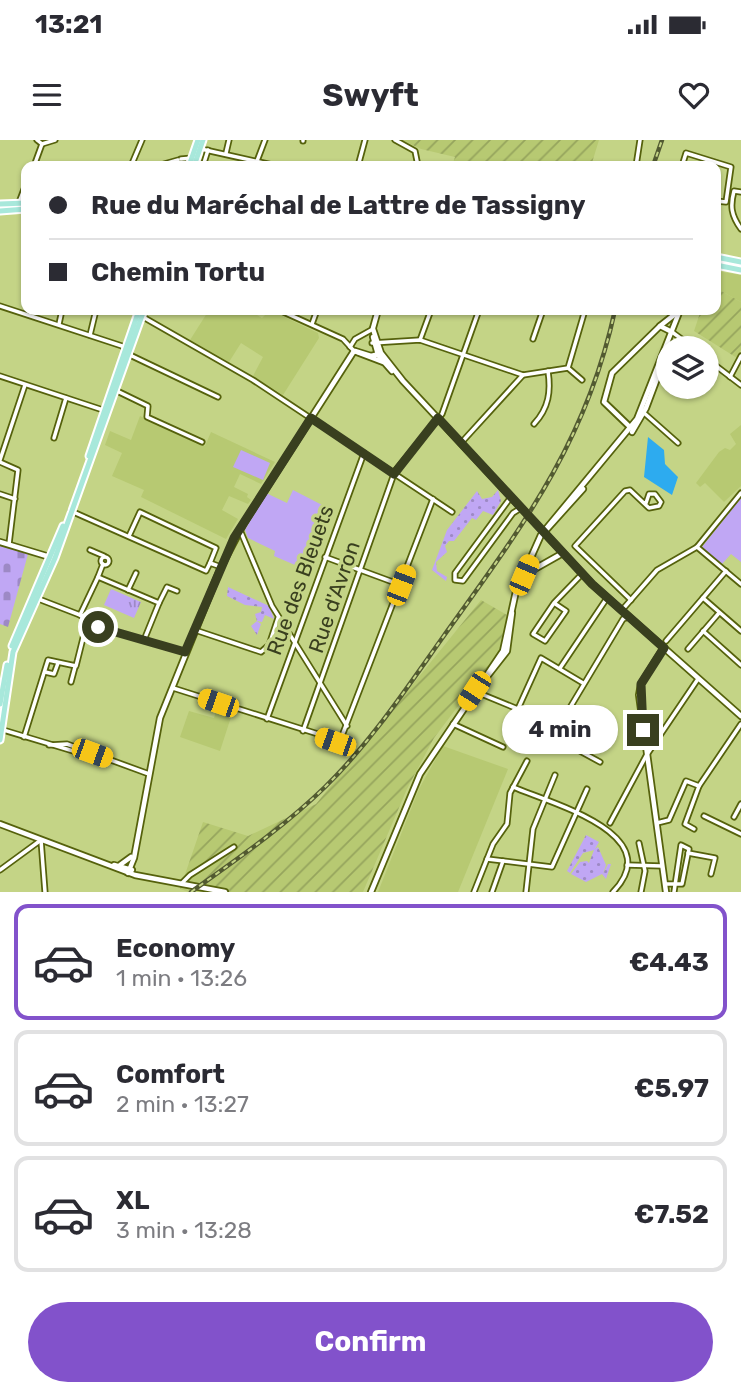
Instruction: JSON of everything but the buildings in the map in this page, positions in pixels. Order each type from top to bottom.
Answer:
[{"type":"main road","points":[[193,161],[200,140]]},
{"type":"main road","points":[[192,161],[198,148]]},
{"type":"main road","points":[[0,204],[21,207]]},
{"type":"main road","points":[[0,211],[21,205]]},
{"type":"main road","points":[[721,259],[741,262]]},
{"type":"main road","points":[[721,266],[741,270]]},
{"type":"main road","points":[[0,740],[13,652],[86,470],[139,315]]},
{"type":"main road","points":[[376,315],[374,343],[384,361],[592,584],[740,713]]},
{"type":"main road","points":[[631,428],[604,402],[612,373],[674,315]]},
{"type":"main road","points":[[544,531],[632,431],[643,412],[678,315]]},
{"type":"main road","points":[[660,326],[671,332]]},
{"type":"main road","points":[[129,870],[156,732],[171,687],[221,567],[240,530],[352,349]]},
{"type":"main road","points":[[352,349],[380,354]]},
{"type":"main road","points":[[352,349],[384,361]]},
{"type":"main road","points":[[106,411],[116,390],[127,351]]},
{"type":"main road","points":[[371,892],[417,781],[474,691],[506,651],[512,609],[544,531],[643,412]]},
{"type":"main road","points":[[0,541],[52,557]]},
{"type":"main road","points":[[552,557],[555,545]]},
{"type":"main road","points":[[524,575],[563,553]]},
{"type":"main road","points":[[0,704],[16,632],[52,557]]},
{"type":"main road","points":[[664,648],[641,684],[646,756],[666,892]]},
{"type":"main road","points":[[2,825],[129,870]]},
{"type":"main road","points":[[129,870],[134,852]]},
{"type":"main road","points":[[118,866],[131,857]]},
{"type":"main road","points":[[110,865],[143,877],[225,892]]},
{"type":"street","points":[[37,140],[42,144]]},
{"type":"street","points":[[42,144],[55,140]]},
{"type":"street","points":[[133,161],[142,140]]},
{"type":"street","points":[[226,153],[229,140]]},
{"type":"street","points":[[257,161],[265,140]]},
{"type":"street","points":[[394,140],[415,151],[417,161]]},
{"type":"street","points":[[637,161],[640,140]]},
{"type":"street","points":[[359,161],[363,141]]},
{"type":"street","points":[[36,161],[42,144]]},
{"type":"street","points":[[198,148],[254,161]]},
{"type":"street","points":[[205,161],[208,150]]},
{"type":"street","points":[[684,161],[686,153],[712,161]]},
{"type":"street","points":[[173,161],[192,158]]},
{"type":"street","points":[[721,164],[731,167],[726,202],[721,202]]},
{"type":"street","points":[[741,192],[734,191],[731,205],[741,229]]},
{"type":"street","points":[[18,206],[21,198]]},
{"type":"street","points":[[0,306],[21,312]]},
{"type":"street","points":[[30,315],[127,351],[218,397]]},
{"type":"street","points":[[59,324],[60,315]]},
{"type":"street","points":[[90,336],[95,315]]},
{"type":"street","points":[[143,315],[253,380],[452,512]]},
{"type":"street","points":[[290,315],[343,339],[352,349]]},
{"type":"street","points":[[312,325],[315,315]]},
{"type":"street","points":[[420,340],[429,315]]},
{"type":"street","name":"Rue d'Avron","points":[[303,731],[394,474],[442,414],[477,315]]},
{"type":"street","points":[[533,339],[541,315]]},
{"type":"street","points":[[568,368],[584,315]]},
{"type":"street","points":[[352,349],[355,339],[373,328]]},
{"type":"street","points":[[671,332],[677,336]]},
{"type":"street","points":[[374,343],[420,340],[523,375],[568,368],[582,380]]},
{"type":"street","points":[[730,377],[741,356]]},
{"type":"street","points":[[719,368],[741,385]]},
{"type":"street","points":[[534,424],[541,417],[551,391],[548,371]]},
{"type":"street","points":[[461,443],[523,375]]},
{"type":"street","points":[[0,376],[106,411]]},
{"type":"street","points":[[9,544],[18,470],[0,461],[25,384]]},
{"type":"street","points":[[116,390],[148,406],[147,417],[202,442]]},
{"type":"street","points":[[54,438],[66,398]]},
{"type":"street","points":[[643,412],[678,443]]},
{"type":"street","name":"Rue des Bleuets","points":[[267,719],[364,453]]},
{"type":"street","points":[[631,600],[589,563],[575,546],[625,491],[630,490],[646,503],[654,509],[661,502],[659,496],[649,494],[646,503]]},
{"type":"street","points":[[621,610],[657,570],[697,547],[741,493]]},
{"type":"street","points":[[0,494],[15,499]]},
{"type":"street","points":[[511,497],[455,573],[454,580],[463,581],[513,513],[521,508]]},
{"type":"street","points":[[171,687],[340,741],[433,499]]},
{"type":"street","points":[[505,504],[513,513]]},
{"type":"street","points":[[71,510],[206,571],[216,548],[140,512],[129,536]]},
{"type":"street","points":[[240,530],[278,618],[347,726]]},
{"type":"street","points":[[697,547],[741,584]]},
{"type":"street","points":[[80,615],[103,564],[109,561],[90,550]]},
{"type":"street","points":[[325,557],[401,585]]},
{"type":"street","points":[[210,563],[221,567]]},
{"type":"street","points":[[666,641],[726,571]]},
{"type":"street","points":[[128,590],[136,573]]},
{"type":"street","points":[[554,603],[566,611],[545,642],[533,634],[554,603],[582,574]]},
{"type":"street","points":[[97,577],[159,603]]},
{"type":"street","points":[[144,640],[167,587],[177,591]]},
{"type":"street","points":[[36,598],[80,615],[100,628],[185,652]]},
{"type":"street","points":[[560,668],[607,598]]},
{"type":"street","points":[[702,598],[741,631]]},
{"type":"street","points":[[688,649],[719,612]]},
{"type":"street","points":[[558,726],[623,619],[629,617]]},
{"type":"street","points":[[195,630],[261,652],[268,645],[278,618]]},
{"type":"street","points":[[71,682],[88,620]]},
{"type":"street","points":[[703,631],[741,665]]},
{"type":"street","points":[[517,711],[541,658],[583,683]]},
{"type":"street","points":[[25,735],[41,675],[45,672],[48,660],[75,667]]},
{"type":"street","points":[[45,672],[54,674],[58,663]]},
{"type":"street","points":[[610,823],[646,756],[698,678]]},
{"type":"street","points":[[474,691],[558,726],[566,744],[600,762]]},
{"type":"street","points":[[453,724],[503,747]]},
{"type":"street","points":[[694,829],[685,824],[699,786],[741,724]]},
{"type":"street","points":[[1,730],[83,754],[92,753],[149,774]]},
{"type":"street","points":[[474,892],[487,859],[506,824],[513,787],[527,761]]},
{"type":"street","points":[[526,892],[533,829],[555,775]]},
{"type":"street","points":[[657,823],[669,820],[686,780],[699,786]]},
{"type":"street","points":[[513,787],[613,831],[625,849],[627,865],[614,892]]},
{"type":"street","points":[[487,859],[552,867],[587,789]]},
{"type":"street","points":[[734,817],[741,804]]},
{"type":"street","points":[[704,816],[741,834]]},
{"type":"street","points":[[0,870],[41,840]]},
{"type":"street","points":[[41,840],[45,892]]},
{"type":"street","points":[[639,844],[645,866],[641,892]]},
{"type":"street","points":[[664,884],[673,883],[682,884],[689,849],[681,845],[673,883],[674,892]]},
{"type":"street","points":[[180,885],[190,875],[234,847]]},
{"type":"street","points":[[688,853],[715,858],[711,874]]},
{"type":"street","points":[[492,892],[503,861]]},
{"type":"street","points":[[627,865],[662,866]]},
{"type":"shaded area","points":[[402,140],[599,140],[593,161],[454,161],[455,157],[421,149]]},
{"type":"shaded area","points":[[721,272],[741,275],[741,302],[721,291]]},
{"type":"shaded area","points":[[721,291],[741,302],[741,350],[737,358],[719,347],[719,336],[702,336],[694,331],[699,315],[721,315]]},
{"type":"shaded area","points":[[206,315],[257,315],[262,318],[265,315],[280,315],[318,333],[319,338],[283,395],[253,376],[263,357],[241,343],[229,362],[190,340]]},
{"type":"shaded area","points":[[140,416],[205,446],[211,432],[275,462],[261,484],[240,474],[234,487],[248,494],[247,497],[251,500],[248,504],[229,496],[222,510],[238,519],[226,539],[141,497],[144,490],[112,476],[122,453],[105,445],[110,431],[131,440]]},
{"type":"shaded area","points":[[741,425],[741,486],[724,502],[705,483],[700,487],[696,483],[719,452],[725,448],[730,450],[736,444],[730,434]]},
{"type":"shaded area","points":[[481,600],[507,615],[499,652],[434,738],[407,789],[363,892],[189,892],[180,889],[203,822],[248,836],[316,804]]},
{"type":"shaded area","points":[[217,709],[232,714],[220,751],[180,737],[189,711],[214,718]]},
{"type":"shaded area","points":[[443,746],[508,769],[458,892],[378,892],[419,789]]},
{"type":"green space","points":[[241,450],[270,463],[263,480],[233,467]]},
{"type":"green space","points":[[293,490],[324,506],[302,568],[274,556],[275,551],[248,538],[245,530],[266,493],[287,503]]},
{"type":"green space","points":[[498,490],[501,501],[493,515],[483,511],[476,520],[472,518],[454,541],[449,541],[445,546],[447,552],[436,562],[437,571],[447,577],[446,581],[432,570],[447,530],[477,491],[482,499],[492,497]]},
{"type":"green space","points":[[741,498],[741,562],[731,554],[722,564],[702,547]]},
{"type":"green space","points":[[0,546],[28,554],[8,627],[0,624]]},
{"type":"green space","points":[[228,587],[269,606],[274,619],[265,615],[262,622],[257,621],[255,614],[261,612],[262,607],[245,605],[227,596]]},
{"type":"green space","points":[[111,589],[141,602],[134,618],[104,605]]},
{"type":"green space","points":[[257,621],[261,624],[257,635],[251,626]]},
{"type":"green space","points":[[586,835],[599,842],[595,849],[598,847],[606,865],[603,874],[608,864],[611,864],[606,879],[602,874],[586,882],[571,874],[580,862],[589,863],[594,850],[583,853],[570,873],[567,871]]},
{"type":"water","points":[[648,437],[664,450],[665,464],[678,477],[672,495],[644,477]]},
{"type":"railway","points":[[655,161],[662,140]]},
{"type":"railway","points":[[191,892],[309,802],[358,752],[402,695],[499,559],[547,483],[587,402],[614,315]]},
{"type":"route","points":[[98,627],[185,652],[234,538],[311,418],[394,474],[438,418],[592,584],[664,648],[641,684],[639,695],[643,730]]}]
